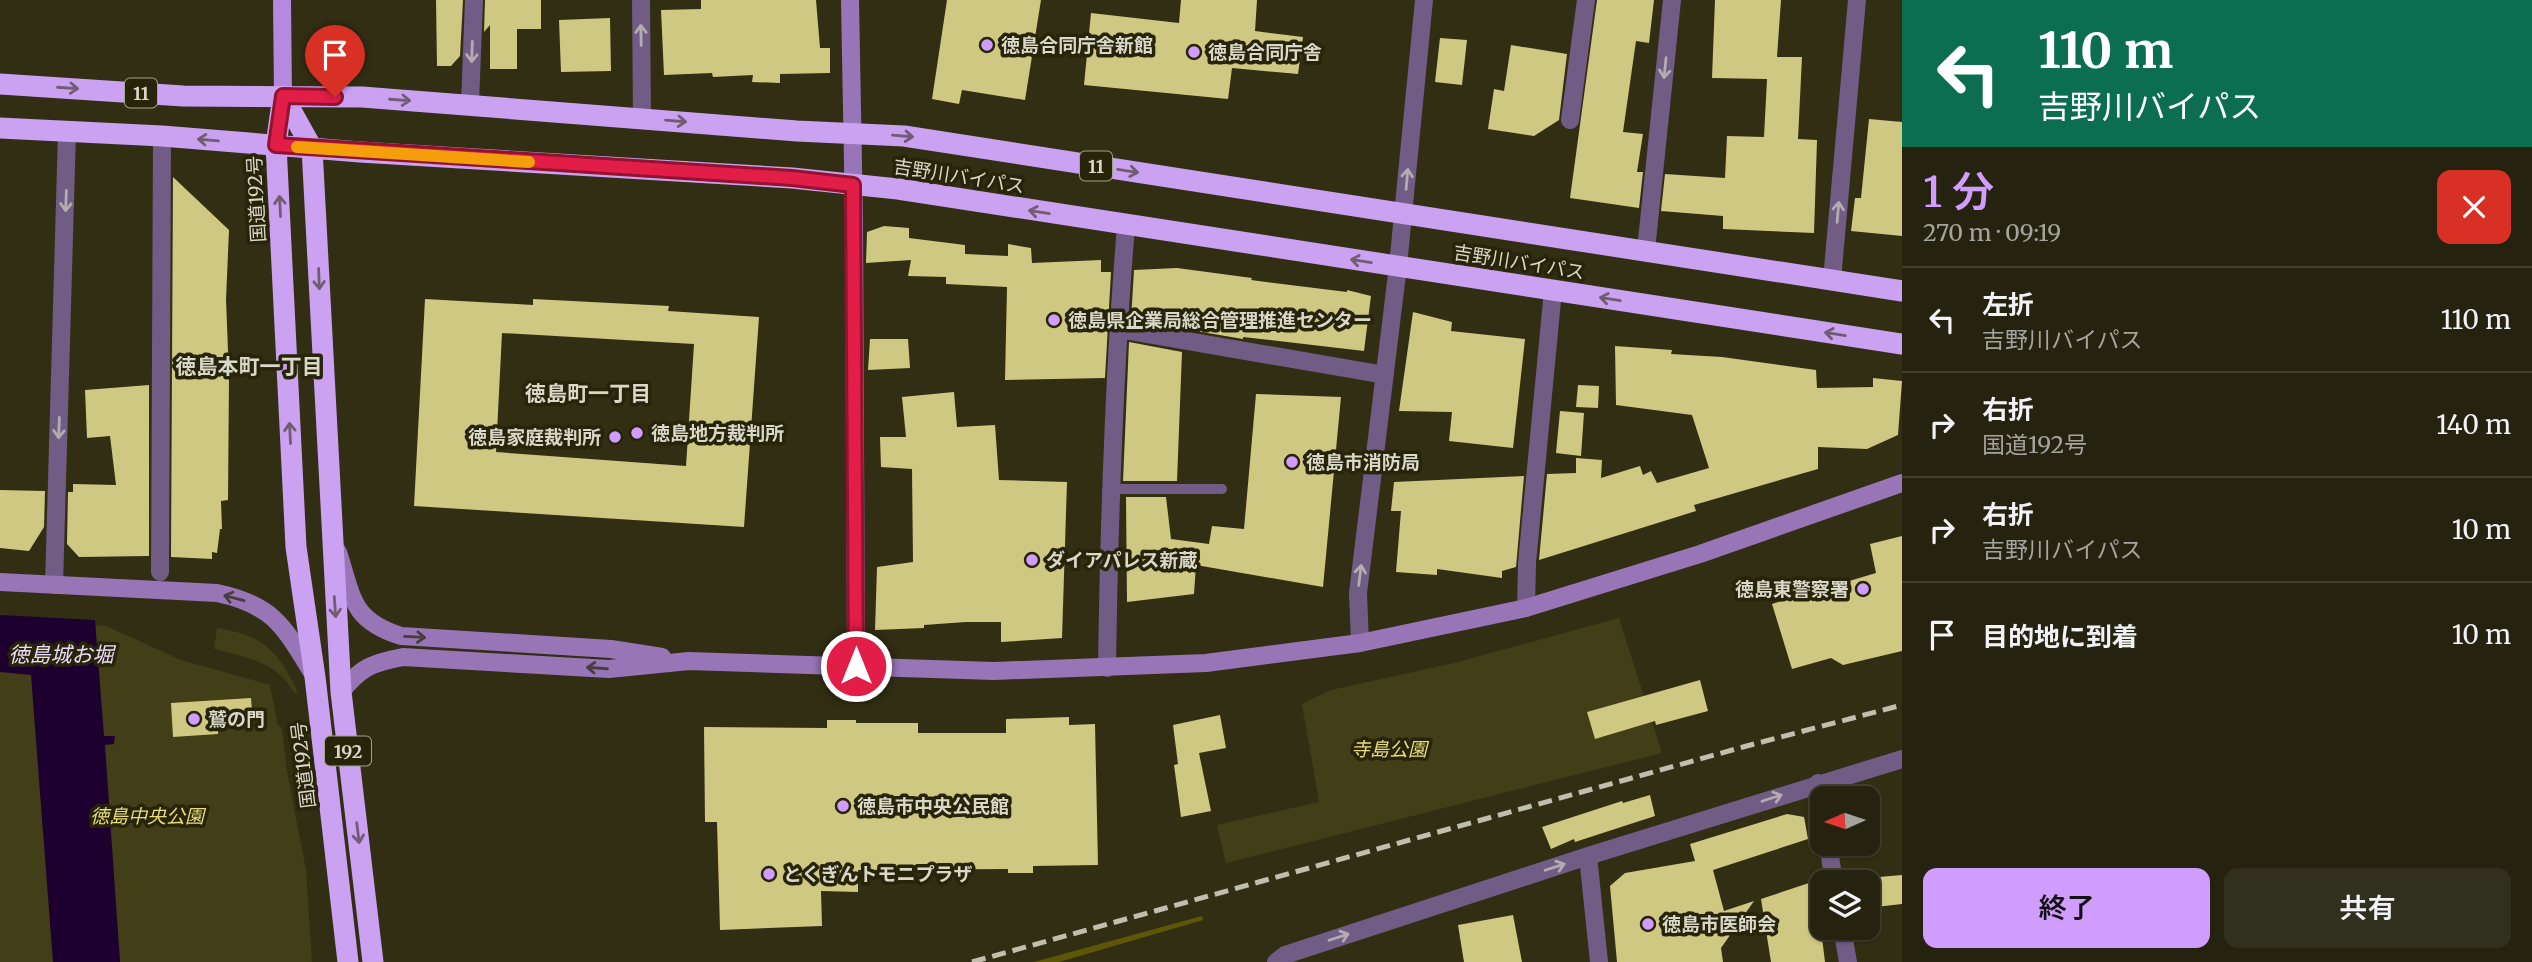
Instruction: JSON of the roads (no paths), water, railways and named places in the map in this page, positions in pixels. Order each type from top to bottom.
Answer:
[{"type":"highway","name":"吉野川バイパス","points":[[0,84],[183,96],[362,97],[904,136],[1902,291]]},
{"type":"highway","name":"国道192号","points":[[283,96],[276,145],[296,547],[315,677],[348,962]]},
{"type":"highway","name":"192","points":[[283,96],[312,148],[341,692],[373,962]]},
{"type":"highway","name":"吉野川バイパス","points":[[0,128],[162,136],[792,178],[898,189],[1902,344]]},
{"type":"main road","points":[[282,0],[283,96]]},
{"type":"street","points":[[470,104],[474,0]]},
{"type":"street","points":[[641,0],[642,118]]},
{"type":"street","points":[[850,0],[856,666]]},
{"type":"street","points":[[1360,643],[1358,593],[1404,214],[1424,0]]},
{"type":"street","points":[[1570,120],[1586,0]]},
{"type":"street","points":[[1646,250],[1672,0]]},
{"type":"street","points":[[1832,280],[1857,0]]},
{"type":"street","points":[[54,585],[68,132]]},
{"type":"street","points":[[160,572],[162,136]]},
{"type":"street","points":[[1107,668],[1110,489],[1126,226]]},
{"type":"street","points":[[1526,608],[1527,563],[1553,290]]},
{"type":"street","points":[[1118,329],[1385,375]]},
{"type":"street","points":[[333,538],[352,596],[363,617],[378,629],[401,636],[611,649],[690,661],[994,671],[1107,668],[1206,663],[1360,643],[1526,608],[1700,554],[1902,483]]},
{"type":"street","points":[[0,582],[217,593],[238,598],[270,613],[289,635],[315,677]]},
{"type":"street","points":[[341,692],[364,668],[376,662],[403,657],[609,669],[690,661]]},
{"type":"street","points":[[1276,962],[1285,955],[1588,856],[1902,759]]},
{"type":"street","points":[[1588,856],[1599,962]]},
{"type":"street","points":[[1844,940],[1847,962]]},
{"type":"lane","points":[[1110,489],[1222,489]]},
{"type":"water","name":"徳島城お堀","points":[[0,615],[95,620],[104,736],[115,736],[114,744],[105,745],[120,962],[53,962],[31,675],[0,672]]},
{"type":"railway","points":[[972,962],[1902,705]]},
{"type":"place","name":"徳島合同庁舎新館","points":[[987,45]]},
{"type":"place","name":"徳島合同庁舎","points":[[1194,52]]},
{"type":"place","name":"徳島県企業局総合管理推進センター","points":[[1054,320]]},
{"type":"place","name":"徳島地方裁判所","points":[[637,433]]},
{"type":"place","name":"徳島家庭裁判所","points":[[615,437]]},
{"type":"place","name":"徳島市消防局","points":[[1292,462]]},
{"type":"place","name":"ダイアパレス新蔵","points":[[1032,560]]},
{"type":"place","name":"徳島東警察署","points":[[1863,589]]},
{"type":"place","name":"鷲の門","points":[[194,719]]},
{"type":"place","name":"徳島市中央公民館","points":[[843,806]]},
{"type":"place","name":"とくぎんトモニプラザ","points":[[769,874]]},
{"type":"place","name":"徳島市医師会","points":[[1648,924]]},
{"type":"district","name":"徳島本町一丁目","points":[[249,366]]},
{"type":"district","name":"徳島町一丁目","points":[[588,393]]},
{"type":"park label","name":"寺島公園","points":[[1389,749]]},
{"type":"park label","name":"徳島中央公園","points":[[147,816]]}]
